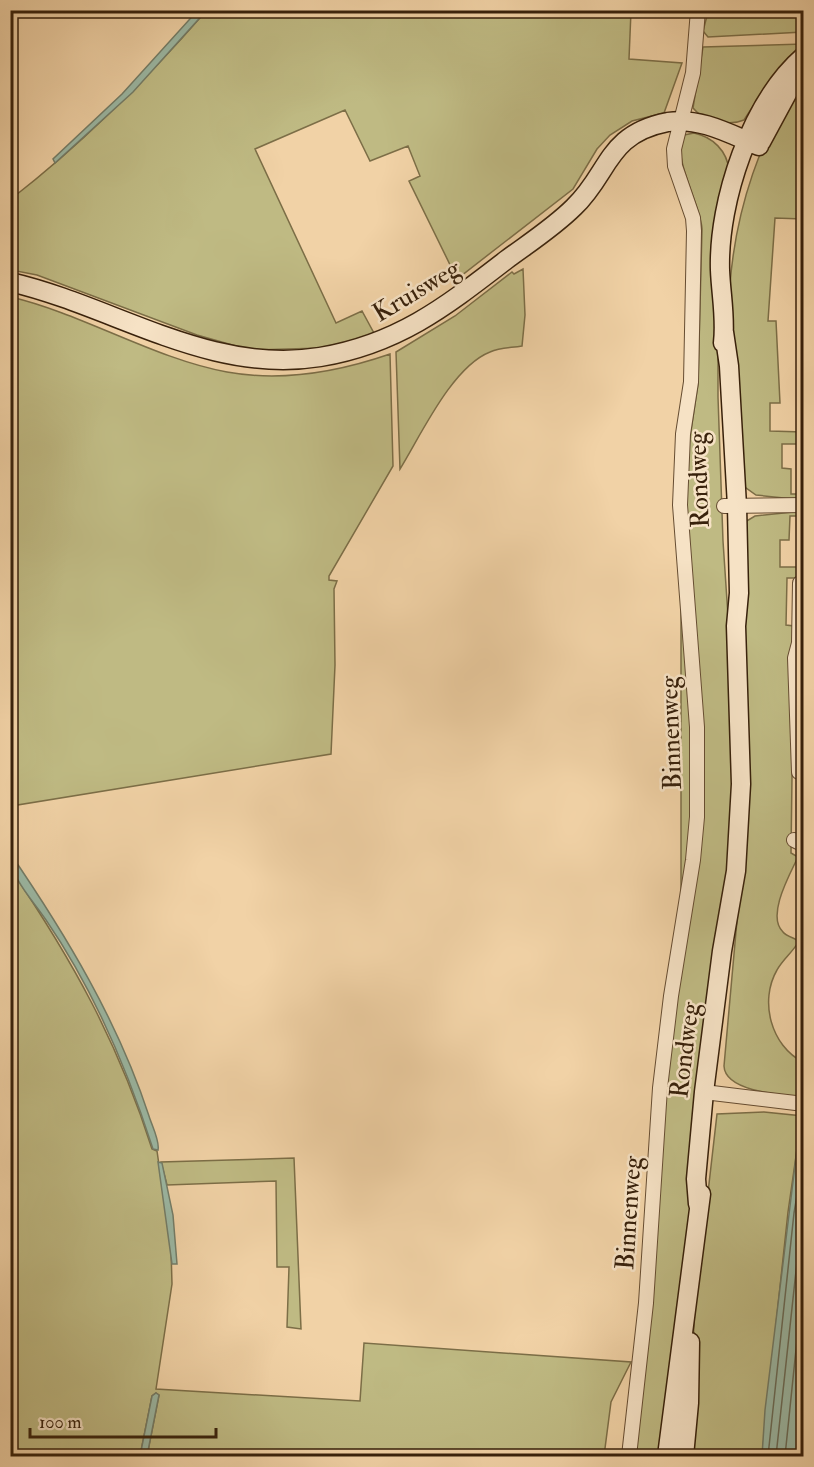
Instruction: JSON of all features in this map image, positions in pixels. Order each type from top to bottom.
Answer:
[{"type":"main road","name":"Rondweg","points":[[667,1456],[680,1343],[688,1303],[698,1204],[705,1179],[710,1092],[730,951],[741,783],[736,626],[739,593],[730,506],[729,366],[724,332],[724,300],[737,215],[753,144],[778,84],[804,56]]},
{"type":"main road","name":"Rondweg","points":[[753,144],[804,63]]},
{"type":"main road","points":[[673,122],[698,122],[753,144]]},
{"type":"main road","name":"Kruisweg","points":[[10,282],[49,293],[192,346],[234,356],[297,360],[356,350],[399,334],[445,308],[574,208],[607,159],[624,141],[673,122]]},
{"type":"main road","name":"Rondweg","points":[[684,1456],[689,1403],[688,1303]]},
{"type":"street","name":"Binnenweg","points":[[629,1456],[646,1303],[660,1088],[671,996],[693,860],[697,817],[697,727],[680,506],[683,434],[691,382],[694,231],[693,218],[675,166],[673,122],[693,73],[698,10]]},
{"type":"street","points":[[730,506],[804,505]]},
{"type":"street","points":[[801,773],[800,710],[795,658],[802,643],[800,583],[804,583]]},
{"type":"street","points":[[710,1092],[804,1104]]},
{"type":"shaded area","points":[[206,11],[631,11],[629,59],[682,63],[664,113],[632,121],[610,135],[597,149],[573,189],[457,279],[409,181],[420,176],[408,146],[370,161],[345,110],[255,149],[336,323],[362,311],[375,335],[322,348],[250,350],[197,335],[37,275],[11,270],[11,199],[113,110]]},
{"type":"shaded area","points":[[714,11],[803,11],[803,32],[708,37],[703,31],[707,16]]},
{"type":"shaded area","points":[[803,44],[769,82],[744,120],[717,121],[703,116],[693,108],[703,47]]},
{"type":"shaded area","points":[[803,74],[803,219],[775,218],[768,321],[776,321],[780,403],[770,403],[770,431],[803,432],[803,444],[782,444],[782,468],[791,469],[791,494],[803,494],[803,500],[756,495],[742,485],[730,292],[738,228],[753,174],[774,122]]},
{"type":"shaded area","points":[[694,133],[713,141],[718,146],[728,163],[729,170],[718,339],[718,397],[728,616],[733,825],[674,1366],[658,1456],[633,1456],[662,1123],[678,980],[699,851],[684,478],[698,384],[702,229],[681,154],[684,135]]},
{"type":"shaded area","points":[[523,269],[525,315],[522,346],[490,352],[476,360],[463,372],[439,403],[400,469],[396,352],[455,316],[512,272],[514,274]]},
{"type":"shaded area","points":[[11,297],[65,314],[173,357],[227,372],[268,376],[310,374],[350,366],[390,354],[393,466],[329,576],[329,580],[337,581],[334,589],[335,665],[331,754],[11,806]]},
{"type":"shaded area","points":[[803,511],[803,516],[790,516],[789,540],[780,540],[780,567],[804,567],[802,578],[787,578],[786,625],[794,626],[791,853],[798,857],[781,895],[777,916],[778,925],[783,932],[799,941],[777,970],[769,995],[769,1009],[771,1022],[783,1045],[803,1062],[803,1097],[756,1091],[744,1087],[727,1075],[724,1066],[745,831],[745,522],[755,516]]},
{"type":"shaded area","points":[[681,588],[693,712],[691,840],[681,900]]},
{"type":"shaded area","points":[[10,868],[54,936],[92,1003],[124,1073],[152,1149],[157,1151],[171,1249],[172,1284],[156,1389],[360,1401],[364,1343],[631,1362],[611,1402],[604,1456],[147,1456],[159,1395],[156,1393],[152,1396],[140,1456],[11,1456]]},
{"type":"shaded area","points":[[764,1112],[803,1116],[803,1150],[797,1149],[788,1212],[762,1456],[687,1456],[695,1306],[717,1114]]},
{"type":"shaded area","points":[[294,1158],[301,1329],[287,1327],[289,1267],[277,1267],[276,1181],[167,1185],[161,1162]]},
{"type":"water","points":[[198,10],[206,11],[133,92],[55,163],[53,159],[122,94]]},
{"type":"water","points":[[10,853],[51,915],[106,1013],[136,1081],[157,1138],[158,1150],[153,1149],[108,1030],[63,947],[18,880]]},
{"type":"water","points":[[797,1149],[804,1150],[803,1456],[762,1456],[765,1410]]},
{"type":"water","points":[[158,1162],[162,1163],[173,1215],[177,1264],[172,1264]]},
{"type":"water","points":[[156,1393],[159,1395],[147,1456],[140,1456],[152,1396]]}]
